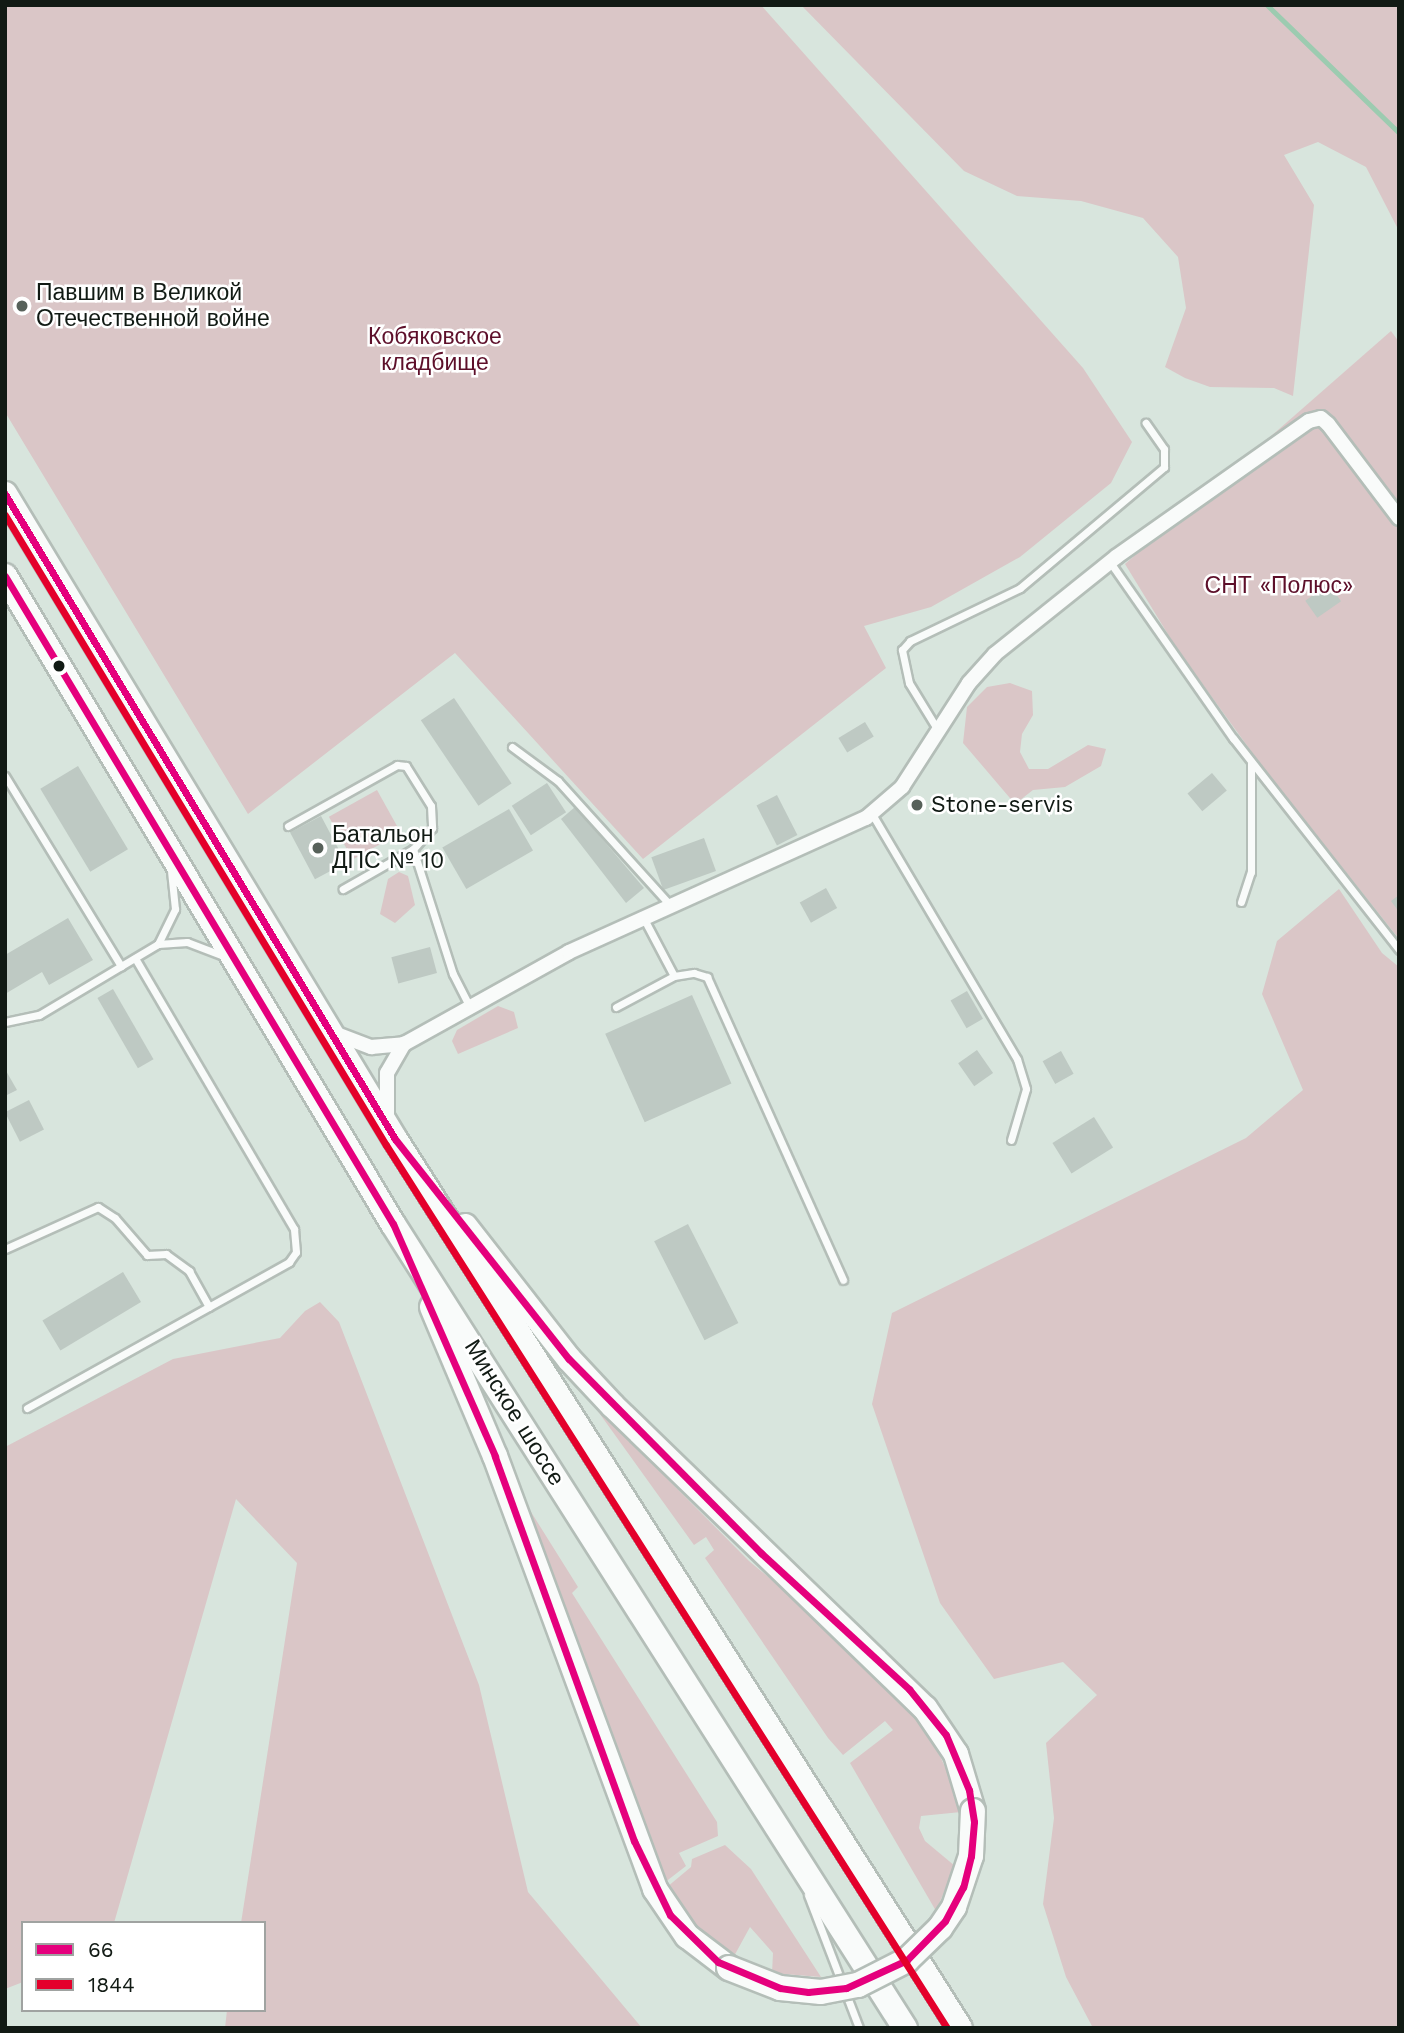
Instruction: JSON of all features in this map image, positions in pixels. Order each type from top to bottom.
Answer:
[{"type":"highway","name":"Минское шоссе","points":[[5,494],[391,1133],[960,2028]]},
{"type":"highway","name":"Минское шоссе","points":[[5,576],[393,1224],[905,2028]]},
{"type":"highway","points":[[391,1133],[569,1359],[613,1406],[925,1708],[956,1754],[973,1811],[971,1856],[958,1897],[940,1928],[907,1960],[858,1985],[821,1992],[780,1988],[729,1968],[687,1936],[655,1889],[495,1456],[393,1224]]},
{"type":"street","points":[[330,1031],[371,1047],[404,1044],[569,952],[872,814],[902,787],[969,683],[995,654],[1110,562],[1270,445],[1316,418],[1328,424],[1399,518]]},
{"type":"street","points":[[391,1133],[387,1073],[404,1044]]},
{"type":"lane","points":[[939,733],[909,683],[902,650],[910,641],[1020,588],[1164,467],[1164,449],[1146,423]]},
{"type":"lane","points":[[1110,562],[1251,762],[1399,950]]},
{"type":"lane","points":[[512,747],[558,781],[671,906]]},
{"type":"lane","points":[[1241,902],[1251,872],[1251,762]]},
{"type":"lane","points":[[288,826],[402,764],[434,813],[426,837],[413,849],[343,889]]},
{"type":"lane","points":[[5,776],[8,794],[121,966]]},
{"type":"lane","points":[[872,814],[1017,1059],[1026,1089],[1011,1140]]},
{"type":"lane","points":[[5,1022],[39,1015],[158,944],[169,927],[175,896],[168,860],[152,822]]},
{"type":"lane","points":[[413,849],[453,974],[469,1006]]},
{"type":"lane","points":[[644,918],[674,976]]},
{"type":"lane","points":[[158,944],[196,944],[238,965]]},
{"type":"lane","points":[[27,1408],[289,1262],[298,1239],[135,958]]},
{"type":"lane","points":[[616,1007],[674,976],[700,975],[716,988],[843,1280]]},
{"type":"lane","points":[[5,1249],[79,1212],[98,1207],[115,1218],[147,1255],[166,1254],[189,1271],[209,1307]]},
{"type":"lane","points":[[789,1845],[859,2028]]},
{"type":"green space","name":"Кобяковское кладбище","points":[[5,5],[761,5],[1083,368],[1132,442],[1111,483],[1020,557],[931,607],[864,626],[886,668],[643,859],[455,653],[248,814],[5,412]]},
{"type":"green space","points":[[801,5],[1399,5],[1399,231],[1366,167],[1318,142],[1284,155],[1314,205],[1293,396],[1274,388],[1210,387],[1185,378],[1165,367],[1186,308],[1178,257],[1143,218],[1081,201],[1017,196],[964,171]]},
{"type":"green space","name":"СНТ «Полюс»","points":[[1391,331],[1399,342],[1399,939],[1264,769],[1177,649],[1125,564]]},
{"type":"green space","points":[[1010,683],[1032,691],[1033,715],[1022,734],[1020,752],[1029,769],[1048,769],[1088,745],[1106,749],[1101,766],[1065,787],[1033,790],[1015,804],[963,743],[967,707],[987,687]]},
{"type":"green space","points":[[377,790],[401,833],[353,860],[329,817]]},
{"type":"green space","points":[[399,872],[408,876],[415,905],[395,923],[380,914],[388,879]]},
{"type":"green space","points":[[1339,889],[1382,953],[1399,967],[1399,2028],[1093,2028],[1066,1977],[1043,1904],[1054,1818],[1046,1743],[1097,1695],[1063,1662],[994,1679],[940,1603],[872,1404],[892,1313],[1246,1138],[1303,1090],[1262,994],[1277,941]]},
{"type":"green space","points":[[498,1006],[514,1012],[518,1028],[458,1054],[452,1041],[457,1030]]},
{"type":"green space","points":[[320,1302],[339,1322],[479,1685],[528,1892],[642,2028],[225,2028],[227,2012],[266,2012],[266,1921],[241,1921],[297,1563],[236,1499],[115,1921],[21,1921],[21,1983],[5,1989],[5,1447],[173,1359],[280,1338],[305,1311]]},
{"type":"green space","points":[[592,1403],[749,1561],[808,1610],[925,1724],[959,1797],[961,1812],[921,1816],[919,1828],[925,1841],[955,1866],[936,1911],[850,1763],[893,1730],[885,1721],[843,1755],[828,1738],[705,1558],[714,1550],[706,1537],[694,1545]]},
{"type":"green space","points":[[521,1496],[578,1587],[572,1593],[717,1822],[718,1836],[679,1853],[686,1866],[664,1883]]},
{"type":"green space","points":[[725,1845],[751,1869],[821,1977],[772,1973],[773,1953],[750,1927],[733,1958],[693,1925],[667,1887],[691,1867],[692,1859]]},
{"type":"building","points":[[1329,584],[1341,601],[1317,618],[1305,601]]},
{"type":"building","points":[[454,698],[512,783],[478,806],[421,720]]},
{"type":"building","points":[[865,722],[874,737],[847,753],[838,738]]},
{"type":"building","points":[[78,766],[128,849],[90,872],[40,789]]},
{"type":"building","points":[[1212,773],[1227,791],[1202,811],[1187,794]]},
{"type":"building","points":[[547,783],[566,812],[531,835],[512,806]]},
{"type":"building","points":[[777,795],[797,835],[777,846],[757,805]]},
{"type":"building","points":[[918,797],[925,807],[915,814],[908,804]]},
{"type":"building","points":[[575,807],[644,888],[626,903],[561,819]]},
{"type":"building","points":[[509,809],[533,851],[466,889],[442,848]]},
{"type":"building","points":[[321,816],[346,863],[315,879],[290,832]]},
{"type":"building","points":[[704,838],[716,871],[663,890],[651,857]]},
{"type":"building","points":[[826,888],[837,908],[811,923],[800,903]]},
{"type":"building","points":[[1399,895],[1399,912],[1391,901]]},
{"type":"building","points":[[68,918],[93,960],[49,985],[42,972],[5,994],[5,955]]},
{"type":"building","points":[[430,947],[437,973],[398,983],[391,957]]},
{"type":"building","points":[[113,989],[154,1059],[138,1068],[97,998]]},
{"type":"building","points":[[967,991],[983,1019],[967,1028],[951,1001]]},
{"type":"building","points":[[692,995],[731,1084],[645,1122],[605,1034]]},
{"type":"building","points":[[977,1050],[993,1073],[974,1086],[958,1063]]},
{"type":"building","points":[[1061,1051],[1074,1074],[1055,1084],[1043,1061]]},
{"type":"building","points":[[5,1069],[17,1090],[5,1096]]},
{"type":"building","points":[[29,1100],[44,1129],[20,1142],[5,1112]]},
{"type":"building","points":[[1094,1117],[1113,1148],[1072,1173],[1052,1143]]},
{"type":"building","points":[[688,1224],[738,1323],[705,1340],[654,1241]]},
{"type":"building","points":[[123,1272],[141,1302],[60,1350],[42,1320]]},
{"type":"waterway","points":[[1267,5],[1399,133]]},
{"type":"transit line","name":"66","points":[[5,494],[395,1139],[569,1359],[761,1553],[909,1689],[946,1735],[969,1790],[974,1822],[971,1856],[963,1887],[945,1921],[907,1960],[846,1988],[808,1992],[780,1988],[718,1962],[670,1915],[634,1841],[495,1456],[393,1224],[5,576]]},
{"type":"transit line","name":"1844","points":[[5,515],[386,1145],[947,2028]]},
{"type":"place","name":"Павшим в Великой Отечественной войне","points":[[22,306]]},
{"type":"place","name":"Stone-servis","points":[[917,805]]},
{"type":"place","name":"Батальон ДПС № 10","points":[[318,848]]}]
